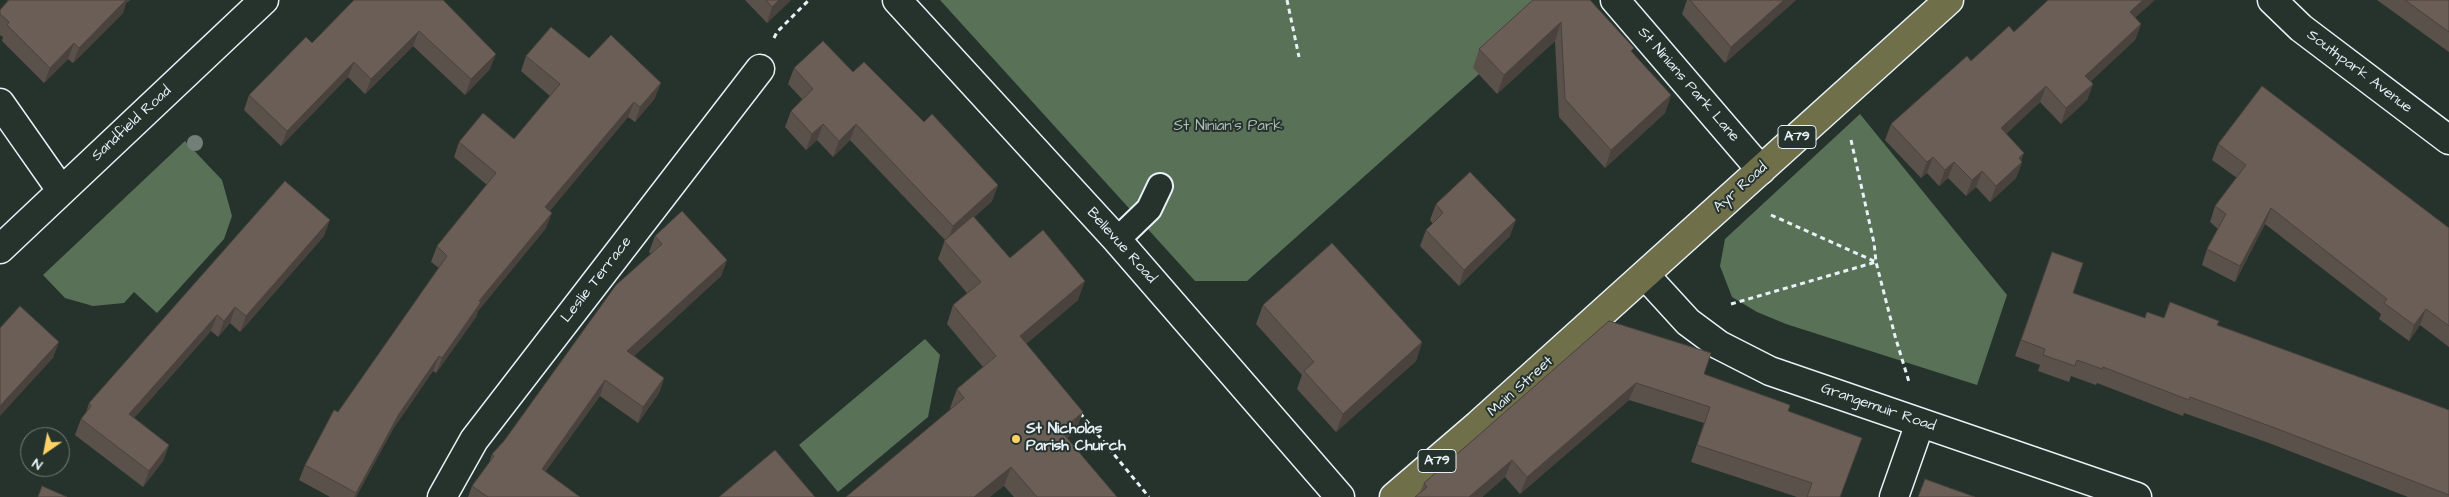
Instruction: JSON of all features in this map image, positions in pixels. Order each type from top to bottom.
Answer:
[{"type":"main road","name":"Ayr Road","points":[[1645,275],[1949,0]]},
{"type":"main road","name":"Main Street","points":[[1394,497],[1645,275]]},
{"type":"street","name":"Bellevue Road","points":[[897,0],[1116,240],[1340,497]]},
{"type":"street","name":"St Ninians Park Lane","points":[[1615,0],[1760,170]]},
{"type":"street","name":"Southpark Avenue","points":[[2272,0],[2301,28],[2449,140]]},
{"type":"street","name":"Sandfield Road","points":[[0,250],[253,4]]},
{"type":"street","name":"Leslie Terrace","points":[[442,497],[474,440],[760,69]]},
{"type":"street","points":[[0,103],[61,190]]},
{"type":"street","name":"Grangemuir Road","points":[[1645,275],[1688,322],[1719,345],[1770,371],[2137,497]]},
{"type":"street","points":[[1894,497],[1920,423]]},
{"type":"lane","points":[[1116,240],[1149,209],[1160,186]]},
{"type":"path","points":[[760,69],[776,32],[809,0]]},
{"type":"path","points":[[1287,0],[1299,57]]},
{"type":"path","points":[[1851,140],[1876,262],[1894,336],[1910,384]]},
{"type":"path","points":[[1771,215],[1876,262]]},
{"type":"path","points":[[1731,304],[1876,262]]},
{"type":"path","points":[[1076,408],[1148,497]]},
{"type":"green space","name":"St Ninian's Park","points":[[940,0],[1562,0],[1247,281],[1195,281]]},
{"type":"green space","points":[[1860,114],[2007,295],[1977,385],[1786,324],[1757,312],[1732,297],[1720,266],[1725,239]]},
{"type":"green space","points":[[185,141],[222,180],[232,216],[224,239],[157,313],[134,292],[124,303],[93,306],[65,298],[43,275]]},
{"type":"green space","points":[[925,339],[940,355],[928,417],[838,492],[799,445]]},
{"type":"building","points":[[9,0],[126,0],[79,48],[74,43],[50,68],[7,25],[9,22],[0,14],[0,10]]},
{"type":"building","points":[[354,0],[443,0],[496,54],[471,79],[419,31],[371,79],[354,62],[287,131],[249,95],[306,37],[312,43]]},
{"type":"building","points":[[766,0],[779,0],[772,7]]},
{"type":"building","points":[[1533,0],[1590,0],[1634,48],[1631,51],[1671,95],[1611,150],[1565,99],[1561,22],[1504,75],[1479,49]]},
{"type":"building","points":[[1690,0],[1784,0],[1731,47]]},
{"type":"building","points":[[2048,0],[2143,0],[2130,12],[2141,24],[2085,76],[2093,84],[2066,108],[2046,86],[2001,128],[2024,153],[2019,158],[2022,162],[1996,186],[1982,171],[1972,180],[1954,162],[1945,170],[1933,157],[1927,162],[1891,124],[1967,56],[1971,61],[2009,26],[2014,32]]},
{"type":"building","points":[[2405,0],[2449,0],[2449,32]]},
{"type":"building","points":[[551,27],[589,58],[611,35],[661,83],[640,107],[634,102],[545,207],[552,213],[479,301],[481,302],[442,358],[439,356],[399,414],[356,493],[305,465],[334,410],[338,412],[447,256],[437,246],[496,173],[459,142],[483,113],[514,139],[560,84],[526,56]]},
{"type":"building","points":[[823,41],[853,72],[864,62],[924,122],[932,114],[998,185],[953,226],[856,124],[839,141],[823,124],[812,134],[791,111],[813,89],[794,68]]},
{"type":"building","points":[[2262,86],[2449,228],[2449,326],[2426,309],[2414,325],[2384,303],[2387,299],[2271,208],[2240,266],[2207,249],[2226,214],[2215,206],[2246,165],[2218,144]]},
{"type":"building","points":[[1470,172],[1516,220],[1464,270],[1426,230],[1443,213],[1436,204]]},
{"type":"building","points":[[285,181],[330,220],[246,316],[235,307],[224,321],[217,315],[129,414],[169,445],[149,471],[81,419],[91,406],[89,403]]},
{"type":"building","points":[[682,211],[727,260],[627,351],[664,378],[643,407],[605,380],[542,469],[580,497],[488,497],[472,486],[494,456],[492,454],[504,441],[616,285],[662,244],[655,236]]},
{"type":"building","points":[[973,216],[1010,258],[1043,230],[1085,281],[1020,336],[1083,412],[1061,431],[1117,497],[1037,497],[1011,467],[974,497],[846,497],[964,398],[957,389],[996,356],[953,305],[981,282],[944,241]]},
{"type":"building","points":[[1332,243],[1422,342],[1343,414],[1304,371],[1314,362],[1263,305]]},
{"type":"building","points":[[2052,252],[2083,263],[2073,293],[2145,318],[2147,312],[2164,318],[2170,302],[2219,321],[2217,325],[2449,410],[2449,495],[2275,428],[2190,397],[2189,400],[2103,367],[2102,369],[2077,360],[2075,366],[2043,355],[2045,349],[2021,340]]},
{"type":"building","points":[[20,306],[59,342],[0,406],[0,328]]},
{"type":"building","points":[[1609,321],[1711,353],[1704,374],[1790,405],[1788,411],[1862,438],[1840,497],[1807,497],[1812,483],[1697,445],[1710,407],[1636,383],[1527,477],[1512,460],[1469,497],[1415,497],[1427,487],[1424,483]]},
{"type":"building","points":[[775,450],[815,497],[719,497]]},
{"type":"building","points":[[1925,479],[1975,497],[1918,497]]},
{"type":"building","points":[[42,486],[67,497],[38,497]]},
{"type":"place","name":"St Nicholas Parish Church","points":[[1016,439]]}]
